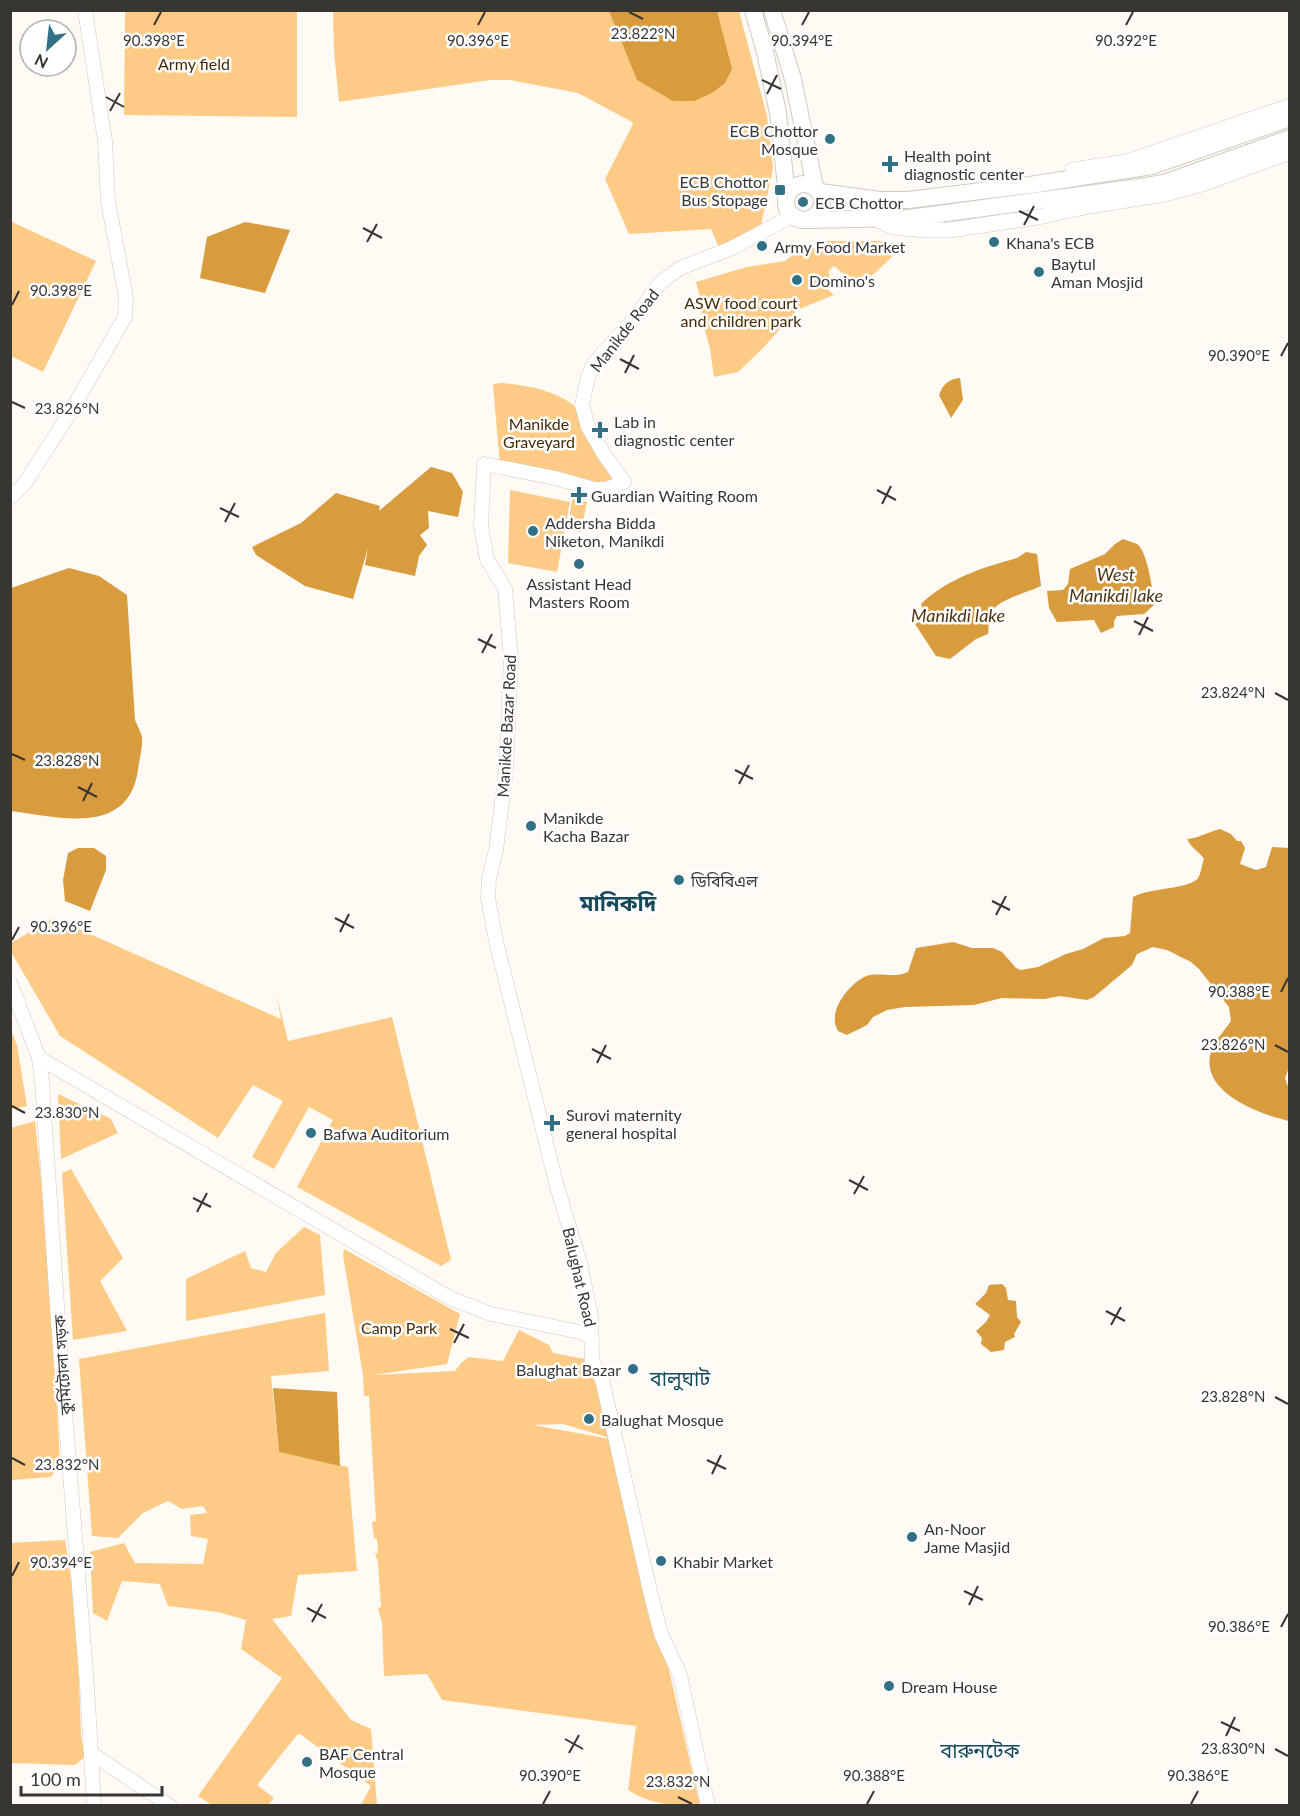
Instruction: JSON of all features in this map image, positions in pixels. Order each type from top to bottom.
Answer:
[{"type":"main road","points":[[753,10],[778,113],[787,195],[786,206],[799,218],[909,218],[1140,188],[1164,183],[1290,138]]},
{"type":"main road","points":[[776,16],[794,79],[822,204],[817,215],[799,218]]},
{"type":"main road","points":[[1029,178],[1126,162],[1290,106]]},
{"type":"main road","points":[[787,195],[794,186],[805,183],[818,190],[880,200],[908,200],[1030,185],[1152,166],[1290,118]]},
{"type":"main road","points":[[876,219],[893,227],[950,230],[1038,217],[1089,206],[1166,194],[1206,183],[1290,152]]},
{"type":"street","points":[[10,498],[25,483],[125,317],[126,297],[108,202],[105,141],[85,10]]},
{"type":"street","name":"Manikde Road","points":[[481,495],[484,464],[555,478],[594,489],[606,489],[624,482],[588,427],[582,405],[588,377],[594,363],[635,318],[660,283],[680,268],[799,218]]},
{"type":"street","name":"Manikde Bazar Road","points":[[481,495],[481,526],[487,559],[505,590],[511,659],[506,770],[496,850]]},
{"type":"street","name":"Balughat Road","points":[[496,850],[488,887],[496,941],[556,1183],[580,1263],[591,1316],[592,1361],[603,1379],[650,1591],[661,1634],[680,1675],[708,1806]]},
{"type":"street","name":"কুর্মিটোলা সড়ক","points":[[10,982],[39,1058],[47,1142],[94,1806]]},
{"type":"street","points":[[39,1058],[450,1298],[491,1314],[580,1332],[592,1337]]},
{"type":"street","points":[[92,1754],[170,1806]]},
{"type":"green space","name":"Army field","points":[[125,11],[297,11],[297,117],[124,115]]},
{"type":"green space","points":[[333,11],[739,11],[767,116],[773,168],[760,230],[720,250],[711,229],[629,234],[605,179],[633,124],[578,93],[510,80],[490,80],[339,102]]},
{"type":"green space","points":[[10,221],[96,261],[43,372],[11,356]]},
{"type":"green space","name":"ASW food court and children park","points":[[823,241],[881,241],[900,249],[875,273],[857,285],[834,266],[828,272],[830,275],[823,285],[834,295],[797,310],[738,372],[714,377],[696,282],[747,267],[785,261],[798,251],[817,247]]},
{"type":"green space","name":"Manikde Graveyard","points":[[502,383],[547,392],[572,404],[611,470],[615,489],[500,465],[493,384]]},
{"type":"green space","points":[[510,490],[570,502],[557,572],[508,563]]},
{"type":"green space","points":[[572,499],[587,502],[581,532],[568,530]]},
{"type":"green space","points":[[54,918],[281,1019],[276,993],[288,1041],[392,1017],[451,1260],[441,1266],[297,1187],[333,1120],[309,1107],[274,1169],[252,1157],[283,1101],[253,1085],[218,1138],[60,1036],[10,950],[11,943]]},
{"type":"green space","points":[[10,1028],[17,1045],[27,1106],[11,1109]]},
{"type":"green space","points":[[58,1094],[111,1119],[118,1133],[61,1159]]},
{"type":"green space","points":[[35,1121],[49,1256],[60,1464],[51,1477],[11,1480],[11,1128]]},
{"type":"green space","points":[[71,1169],[123,1258],[100,1281],[127,1331],[73,1340],[62,1173]]},
{"type":"green space","points":[[304,1227],[320,1235],[325,1295],[186,1321],[186,1279],[245,1251],[251,1268],[266,1272],[276,1253]]},
{"type":"green space","name":"Camp Park","points":[[344,1249],[460,1314],[447,1364],[374,1375],[455,1371],[469,1357],[503,1361],[519,1330],[549,1345],[553,1353],[585,1359],[583,1370],[594,1374],[610,1438],[563,1424],[533,1425],[616,1440],[700,1805],[662,1804],[628,1790],[636,1726],[442,1700],[427,1674],[384,1676],[382,1623],[378,1608],[381,1607],[378,1563],[375,1553],[378,1553],[377,1539],[374,1538],[372,1522],[376,1521],[369,1396],[364,1396],[363,1375],[343,1255]]},
{"type":"green space","points":[[325,1313],[329,1371],[271,1376],[279,1452],[348,1467],[357,1571],[298,1575],[291,1616],[272,1619],[351,1720],[371,1729],[377,1805],[361,1805],[371,1786],[300,1734],[257,1785],[274,1798],[268,1805],[212,1805],[198,1796],[282,1678],[241,1649],[246,1620],[218,1612],[168,1606],[160,1584],[122,1581],[107,1621],[93,1613],[90,1552],[124,1543],[135,1563],[203,1564],[208,1539],[191,1536],[190,1515],[207,1513],[203,1506],[182,1509],[168,1501],[143,1513],[118,1538],[92,1536],[79,1359]]},
{"type":"green space","points":[[65,1540],[77,1619],[81,1736],[85,1757],[75,1765],[11,1763],[11,1543]]},
{"type":"water","points":[[609,11],[717,11],[732,69],[725,83],[712,93],[694,101],[673,101],[637,80]]},
{"type":"water","points":[[245,222],[290,230],[265,293],[200,278],[207,237]]},
{"type":"water","points":[[960,378],[963,400],[951,418],[939,395],[947,383]]},
{"type":"water","points":[[431,467],[452,473],[463,492],[458,517],[428,511],[429,528],[420,535],[427,545],[419,556],[415,576],[365,565],[368,548],[353,599],[305,586],[256,555],[252,547],[301,523],[336,493],[380,506],[379,511]]},
{"type":"water","name":"West Manikdi lake","points":[[1123,539],[1141,548],[1149,572],[1155,604],[1144,614],[1117,616],[1114,627],[1101,633],[1094,620],[1057,622],[1049,608],[1047,591],[1063,590],[1068,584],[1070,569],[1105,554]]},
{"type":"water","name":"Manikdi lake","points":[[1026,552],[1037,554],[1041,586],[1008,599],[997,606],[990,616],[988,634],[976,639],[950,659],[936,656],[915,624],[920,621],[924,613],[921,604],[942,587],[954,581],[978,570],[1017,558]]},
{"type":"water","points":[[69,568],[99,576],[127,595],[135,720],[142,737],[138,770],[132,791],[121,806],[106,814],[89,818],[50,817],[11,811],[11,588]]},
{"type":"water","points":[[1220,829],[1231,834],[1237,841],[1241,841],[1245,848],[1240,864],[1256,870],[1266,867],[1272,847],[1289,848],[1290,1065],[1285,1078],[1289,1089],[1289,1121],[1247,1106],[1221,1088],[1213,1077],[1209,1064],[1214,1045],[1231,1021],[1229,1007],[1191,962],[1167,950],[1153,947],[1137,954],[1132,965],[1094,997],[1087,1000],[1060,996],[1044,999],[1002,998],[974,1005],[905,1007],[887,1010],[873,1017],[867,1025],[847,1035],[838,1031],[835,1021],[836,1011],[842,998],[852,986],[870,975],[899,975],[908,972],[916,948],[953,942],[972,948],[993,948],[1002,952],[1016,968],[1021,970],[1038,967],[1104,938],[1125,936],[1130,933],[1133,897],[1194,882],[1199,876],[1204,859],[1187,839]]},
{"type":"water","points":[[78,848],[94,848],[106,856],[106,870],[90,911],[65,901],[63,880],[68,853]]},
{"type":"water","points":[[1002,1284],[1006,1288],[1008,1300],[1016,1301],[1017,1317],[1021,1322],[1014,1334],[1015,1337],[1005,1342],[1004,1350],[991,1352],[981,1344],[982,1338],[976,1331],[990,1315],[975,1304],[986,1293],[989,1285]]},
{"type":"water","points":[[273,1388],[337,1392],[340,1466],[279,1452]]},
{"type":"place","name":"ECB Chottor Mosque","points":[[830,139]]},
{"type":"place","name":"Health point diagnostic center","points":[[890,164]]},
{"type":"place","name":"ECB Chottor Bus Stopage","points":[[780,190]]},
{"type":"place","name":"ECB Chottor","points":[[803,202]]},
{"type":"place","name":"Khana's ECB","points":[[994,242]]},
{"type":"place","name":"Army Food Market","points":[[762,246]]},
{"type":"place","name":"Baytul Aman Mosjid","points":[[1039,272]]},
{"type":"place","name":"Domino's","points":[[797,280]]},
{"type":"place","name":"Lab in diagnostic center","points":[[600,430]]},
{"type":"place","name":"Guardian Waiting Room","points":[[579,495]]},
{"type":"place","name":"Addersha Bidda Niketon, Manikdi","points":[[533,531]]},
{"type":"place","name":"Assistant Head Masters Room","points":[[579,564]]},
{"type":"place","name":"Manikde Kacha Bazar","points":[[531,826]]},
{"type":"place","name":"ডিবিবিএল","points":[[679,880]]},
{"type":"place","name":"Surovi maternity general hospital","points":[[552,1123]]},
{"type":"place","name":"Bafwa Auditorium","points":[[311,1133]]},
{"type":"place","name":"Balughat Bazar","points":[[633,1369]]},
{"type":"place","name":"Balughat Mosque","points":[[589,1419]]},
{"type":"place","name":"An-Noor Jame Masjid","points":[[912,1537]]},
{"type":"place","name":"Khabir Market","points":[[661,1561]]},
{"type":"place","name":"Dream House","points":[[889,1686]]},
{"type":"place","name":"BAF Central Mosque","points":[[307,1762]]},
{"type":"district","name":"মানিকদি","points":[[618,902]]},
{"type":"district","name":"বালুঘাট","points":[[680,1378]]},
{"type":"district","name":"বারুনটেক","points":[[980,1750]]}]
